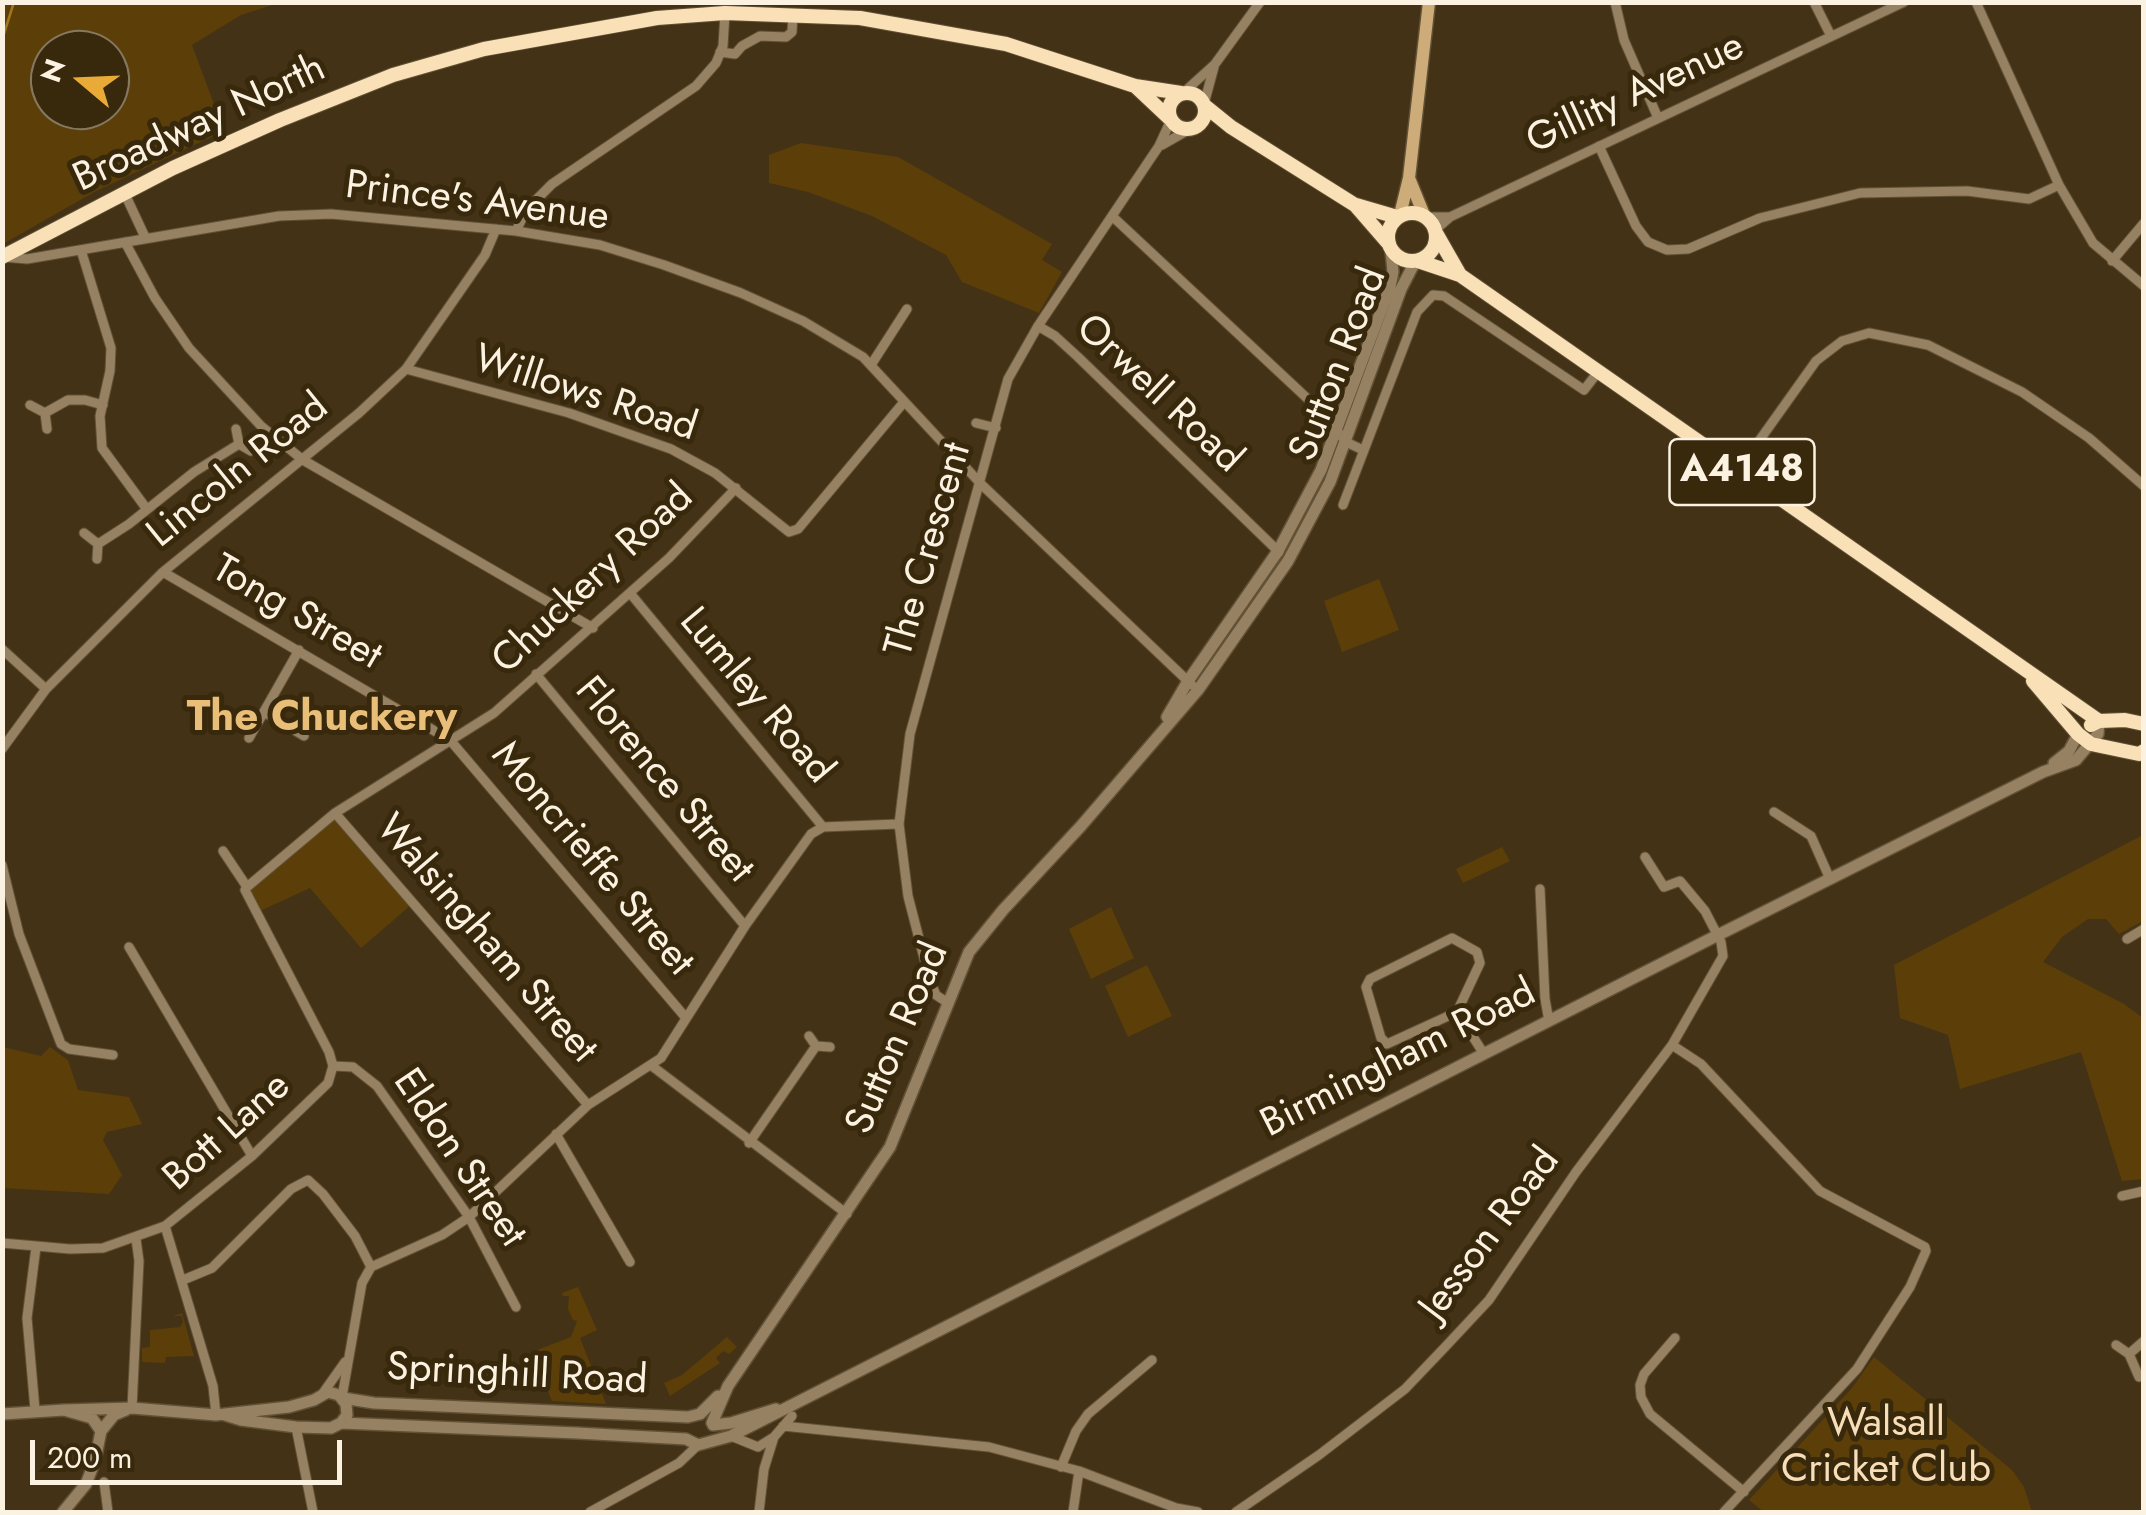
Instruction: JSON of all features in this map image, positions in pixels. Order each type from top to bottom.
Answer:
[{"type":"highway","name":"Broadway North","points":[[2,257],[124,192],[280,120],[393,75],[484,49],[586,29],[725,13],[860,18],[1006,44],[1136,86],[1182,93]]},
{"type":"highway","name":"Broadway North","points":[[1136,86],[1170,119]]},
{"type":"highway","points":[[1182,93],[1193,93],[1232,127],[1178,127],[1170,119],[1170,104],[1182,93]]},
{"type":"highway","points":[[1194,127],[1205,113],[1204,105]]},
{"type":"highway","name":"A4148","points":[[1232,127],[1355,205],[1399,258],[1460,275],[2099,720],[2141,723]]},
{"type":"highway","name":"A4148","points":[[1355,205],[1398,216],[1412,212],[1431,224],[1460,275]]},
{"type":"highway","points":[[1390,247],[1389,227],[1398,216]]},
{"type":"highway","points":[[1416,261],[1428,255],[1435,245],[1431,224]]},
{"type":"highway","name":"A4148","points":[[2023,669],[2091,744],[2139,753]]},
{"type":"highway","points":[[2078,734],[2099,720]]},
{"type":"highway","points":[[2139,753],[2126,736],[2128,728],[2141,723]]},
{"type":"main road","name":"Sutton Road","points":[[1398,216],[1410,178],[1429,2]]},
{"type":"main road","name":"Sutton Road","points":[[1410,178],[1431,224]]},
{"type":"street","points":[[1182,93],[1215,64],[1260,2]]},
{"type":"street","points":[[1615,2],[1624,40],[1658,118]]},
{"type":"street","points":[[1814,2],[1830,36]]},
{"type":"street","name":"Gillity Avenue","points":[[1431,224],[1904,2]]},
{"type":"street","points":[[1976,2],[2059,185],[2093,243],[2144,286]]},
{"type":"street","points":[[516,231],[526,210],[552,184],[686,94],[716,63],[725,13]]},
{"type":"street","points":[[720,52],[735,54],[760,36],[786,36],[792,32],[794,14]]},
{"type":"street","points":[[1204,105],[1215,64]]},
{"type":"street","name":"The Crescent","points":[[948,1004],[936,995],[908,896],[899,824],[910,734],[1008,379],[1038,326],[1159,146],[1170,119]]},
{"type":"street","name":"The Crescent","points":[[1159,146],[1194,127]]},
{"type":"street","points":[[1599,146],[1636,226],[1648,242],[1667,250],[1688,249],[1760,218],[1860,192],[1967,191],[2030,199],[2059,185]]},
{"type":"street","points":[[124,192],[145,237]]},
{"type":"street","name":"Prince's Avenue","points":[[2,257],[27,259],[145,237],[303,214],[331,214],[516,231],[631,254],[740,293],[802,321],[871,365],[981,484],[1193,685]]},
{"type":"street","points":[[1112,216],[1346,442],[1363,450]]},
{"type":"street","points":[[2112,261],[2144,222]]},
{"type":"street","name":"Lincoln Road","points":[[2,749],[46,689],[163,572],[303,460],[406,369],[485,255],[496,229]]},
{"type":"street","points":[[125,242],[155,298],[189,348],[261,426],[303,460],[593,628]]},
{"type":"street","name":"Sutton Road","points":[[1193,685],[1278,551],[1321,470],[1390,287],[1390,247]]},
{"type":"street","points":[[81,250],[110,348],[99,433],[102,448],[146,508]]},
{"type":"street","name":"Sutton Road","points":[[697,1442],[713,1433],[712,1424],[728,1386],[890,1147],[960,969],[980,937],[1155,738],[1288,561],[1312,521],[1346,442],[1401,290],[1416,261]]},
{"type":"street","points":[[1343,506],[1417,312],[1434,295],[1444,296],[1584,390],[1598,372]]},
{"type":"street","points":[[871,365],[907,309]]},
{"type":"street","name":"Orwell Road","points":[[1038,326],[1056,336],[1288,561]]},
{"type":"street","points":[[1739,470],[1816,361],[1842,341],[1869,334],[1928,346],[2022,392],[2089,438],[2144,486]]},
{"type":"street","name":"Willows Road","points":[[406,369],[671,449],[736,488],[789,532],[798,529],[904,402]]},
{"type":"street","points":[[46,413],[68,400],[103,405]]},
{"type":"street","points":[[30,404],[46,413]]},
{"type":"street","points":[[46,413],[47,428]]},
{"type":"street","points":[[976,423],[996,428]]},
{"type":"street","points":[[236,430],[238,444],[250,452]]},
{"type":"street","points":[[98,544],[238,444]]},
{"type":"street","name":"Chuckery Road","points":[[247,887],[335,814],[494,713],[630,594],[736,488]]},
{"type":"street","points":[[84,533],[98,544]]},
{"type":"street","points":[[97,559],[98,544]]},
{"type":"street","name":"Tong Street","points":[[163,572],[450,740]]},
{"type":"street","name":"Lumley Road","points":[[630,594],[824,827],[899,824]]},
{"type":"street","points":[[2,649],[46,689]]},
{"type":"street","points":[[250,738],[300,650]]},
{"type":"street","name":"Florence Street","points":[[536,674],[744,926]]},
{"type":"street","points":[[264,712],[304,736]]},
{"type":"street","points":[[2091,744],[2098,734],[2099,720]]},
{"type":"street","name":"Birmingham Road","points":[[2043,772],[2069,751],[2078,734]]},
{"type":"street","name":"Moncrieffe Street","points":[[450,740],[686,1018]]},
{"type":"street","name":"Birmingham Road","points":[[590,1512],[604,1509],[679,1463],[697,1442],[731,1436],[788,1412],[1549,1020],[2043,772],[2076,760],[2091,744]]},
{"type":"street","points":[[1774,812],[1811,836],[1830,879]]},
{"type":"street","name":"Walsingham Street","points":[[335,814],[588,1105]]},
{"type":"street","points":[[2,1414],[132,1408],[221,1415],[296,1427],[331,1428],[341,1423],[347,1411],[342,1398],[362,1282],[372,1268],[469,1217],[588,1105],[661,1058],[744,926],[811,834],[824,827]]},
{"type":"street","points":[[1645,857],[1664,887],[1680,881],[1705,911],[1718,935]]},
{"type":"street","points":[[225,860],[247,887],[245,890],[333,1066]]},
{"type":"street","points":[[2,865],[19,934],[61,1044],[69,1049],[113,1055]]},
{"type":"street","points":[[1540,889],[1549,1020]]},
{"type":"street","points":[[2126,938],[2144,929]]},
{"type":"street","name":"Jesson Road","points":[[1236,1512],[1405,1389],[1489,1300],[1576,1172],[1672,1045],[1724,956],[1718,935]]},
{"type":"street","points":[[1452,938],[1476,952],[1480,963],[1457,1012],[1388,1044],[1381,1038],[1366,987],[1370,979],[1452,938]]},
{"type":"street","points":[[129,947],[252,1156]]},
{"type":"street","points":[[1457,1012],[1484,1054]]},
{"type":"street","points":[[809,1036],[816,1046],[830,1048]]},
{"type":"street","points":[[1672,1045],[1701,1064],[1820,1191],[1926,1251],[1910,1287],[1857,1369],[1724,1512]]},
{"type":"street","points":[[750,1143],[816,1046]]},
{"type":"street","name":"Bott Lane","points":[[221,1415],[166,1226],[252,1156],[328,1083],[333,1066]]},
{"type":"street","name":"Eldon Street","points":[[333,1066],[353,1067],[377,1086],[469,1217],[516,1307]]},
{"type":"street","points":[[652,1066],[847,1214]]},
{"type":"street","points":[[556,1134],[630,1262]]},
{"type":"street","points":[[184,1280],[212,1268],[302,1181],[313,1183],[355,1236],[372,1268]]},
{"type":"street","points":[[2122,1196],[2144,1191]]},
{"type":"street","points":[[2,1242],[102,1248],[166,1226]]},
{"type":"street","points":[[132,1408],[139,1261],[136,1239]]},
{"type":"street","points":[[35,1410],[27,1318],[36,1246]]},
{"type":"street","points":[[1675,1338],[1644,1374],[1641,1397],[1650,1414],[1744,1492]]},
{"type":"street","points":[[2129,1354],[2144,1341]]},
{"type":"street","points":[[2116,1345],[2129,1354],[2139,1378]]},
{"type":"street","points":[[1666,1348],[1675,1356]]},
{"type":"street","points":[[320,1426],[312,1414],[319,1397],[347,1360]]},
{"type":"street","points":[[1061,1467],[1088,1414],[1149,1362],[1154,1375]]},
{"type":"street","name":"Sutton Road","points":[[694,1416],[728,1386]]},
{"type":"street","points":[[221,1415],[334,1392],[342,1398]]},
{"type":"street","name":"Springhill Road","points":[[342,1398],[374,1403],[694,1416]]},
{"type":"street","points":[[62,1512],[86,1484],[101,1431],[114,1415],[132,1408]]},
{"type":"street","points":[[64,1410],[92,1418],[101,1431]]},
{"type":"street","points":[[758,1448],[784,1426],[788,1412],[812,1430]]},
{"type":"street","name":"Birmingham Road","points":[[712,1424],[788,1412]]},
{"type":"street","points":[[697,1442],[683,1427],[694,1416],[712,1424]]},
{"type":"street","name":"Springhill Road","points":[[341,1423],[697,1442]]},
{"type":"street","points":[[784,1426],[952,1442],[1008,1452],[1079,1471],[1176,1508],[1198,1512]]},
{"type":"street","points":[[296,1427],[313,1512]]},
{"type":"street","points":[[731,1436],[758,1448],[764,1468]]},
{"type":"street","points":[[759,1512],[764,1468],[774,1436]]},
{"type":"street","points":[[1072,1512],[1079,1471]]},
{"type":"street","points":[[104,1482],[108,1512]]},
{"type":"green space","points":[[3,2],[279,2],[241,15],[192,45],[224,131],[96,191],[3,244]]},
{"type":"green space","points":[[801,143],[898,157],[1052,244],[1042,260],[1062,272],[1039,313],[962,282],[946,255],[872,216],[808,192],[769,183],[769,155]]},
{"type":"green space","points":[[1379,579],[1399,630],[1342,652],[1324,601]]},
{"type":"green space","points":[[334,817],[411,905],[361,948],[310,888],[260,911],[249,889]]},
{"type":"green space","points":[[2143,835],[2143,921],[2119,934],[2106,919],[2088,919],[2062,937],[2043,962],[2143,1018],[2143,1179],[2122,1181],[2081,1052],[1960,1089],[1948,1035],[1900,1018],[1894,965]]},
{"type":"green space","points":[[1502,847],[1510,861],[1463,883],[1456,869]]},
{"type":"green space","points":[[1111,907],[1134,958],[1091,979],[1069,929]]},
{"type":"green space","points":[[1147,965],[1172,1016],[1128,1037],[1105,986]]},
{"type":"green space","points":[[3,1047],[41,1056],[50,1047],[68,1060],[78,1090],[129,1097],[142,1124],[107,1132],[103,1140],[122,1175],[109,1194],[3,1188]]},
{"type":"green space","points":[[578,1287],[597,1330],[580,1338],[606,1404],[552,1401],[532,1352],[571,1337],[577,1321],[568,1309],[569,1296],[562,1293]]},
{"type":"green space","points":[[182,1313],[194,1356],[166,1357],[165,1363],[142,1362],[142,1348],[150,1347],[150,1330],[180,1327],[182,1316],[173,1316]]},
{"type":"green space","points":[[727,1337],[737,1347],[729,1354],[723,1351],[716,1358],[720,1363],[670,1396],[664,1383],[682,1375]]},
{"type":"green space","name":"Walsall Cricket Club","points":[[1874,1357],[2012,1470],[2024,1487],[2032,1512],[1764,1512],[1749,1500],[1852,1388]]},
{"type":"waterway","points":[[2,40],[14,2]]},
{"type":"district","name":"The Chuckery","points":[[322,720]]}]
